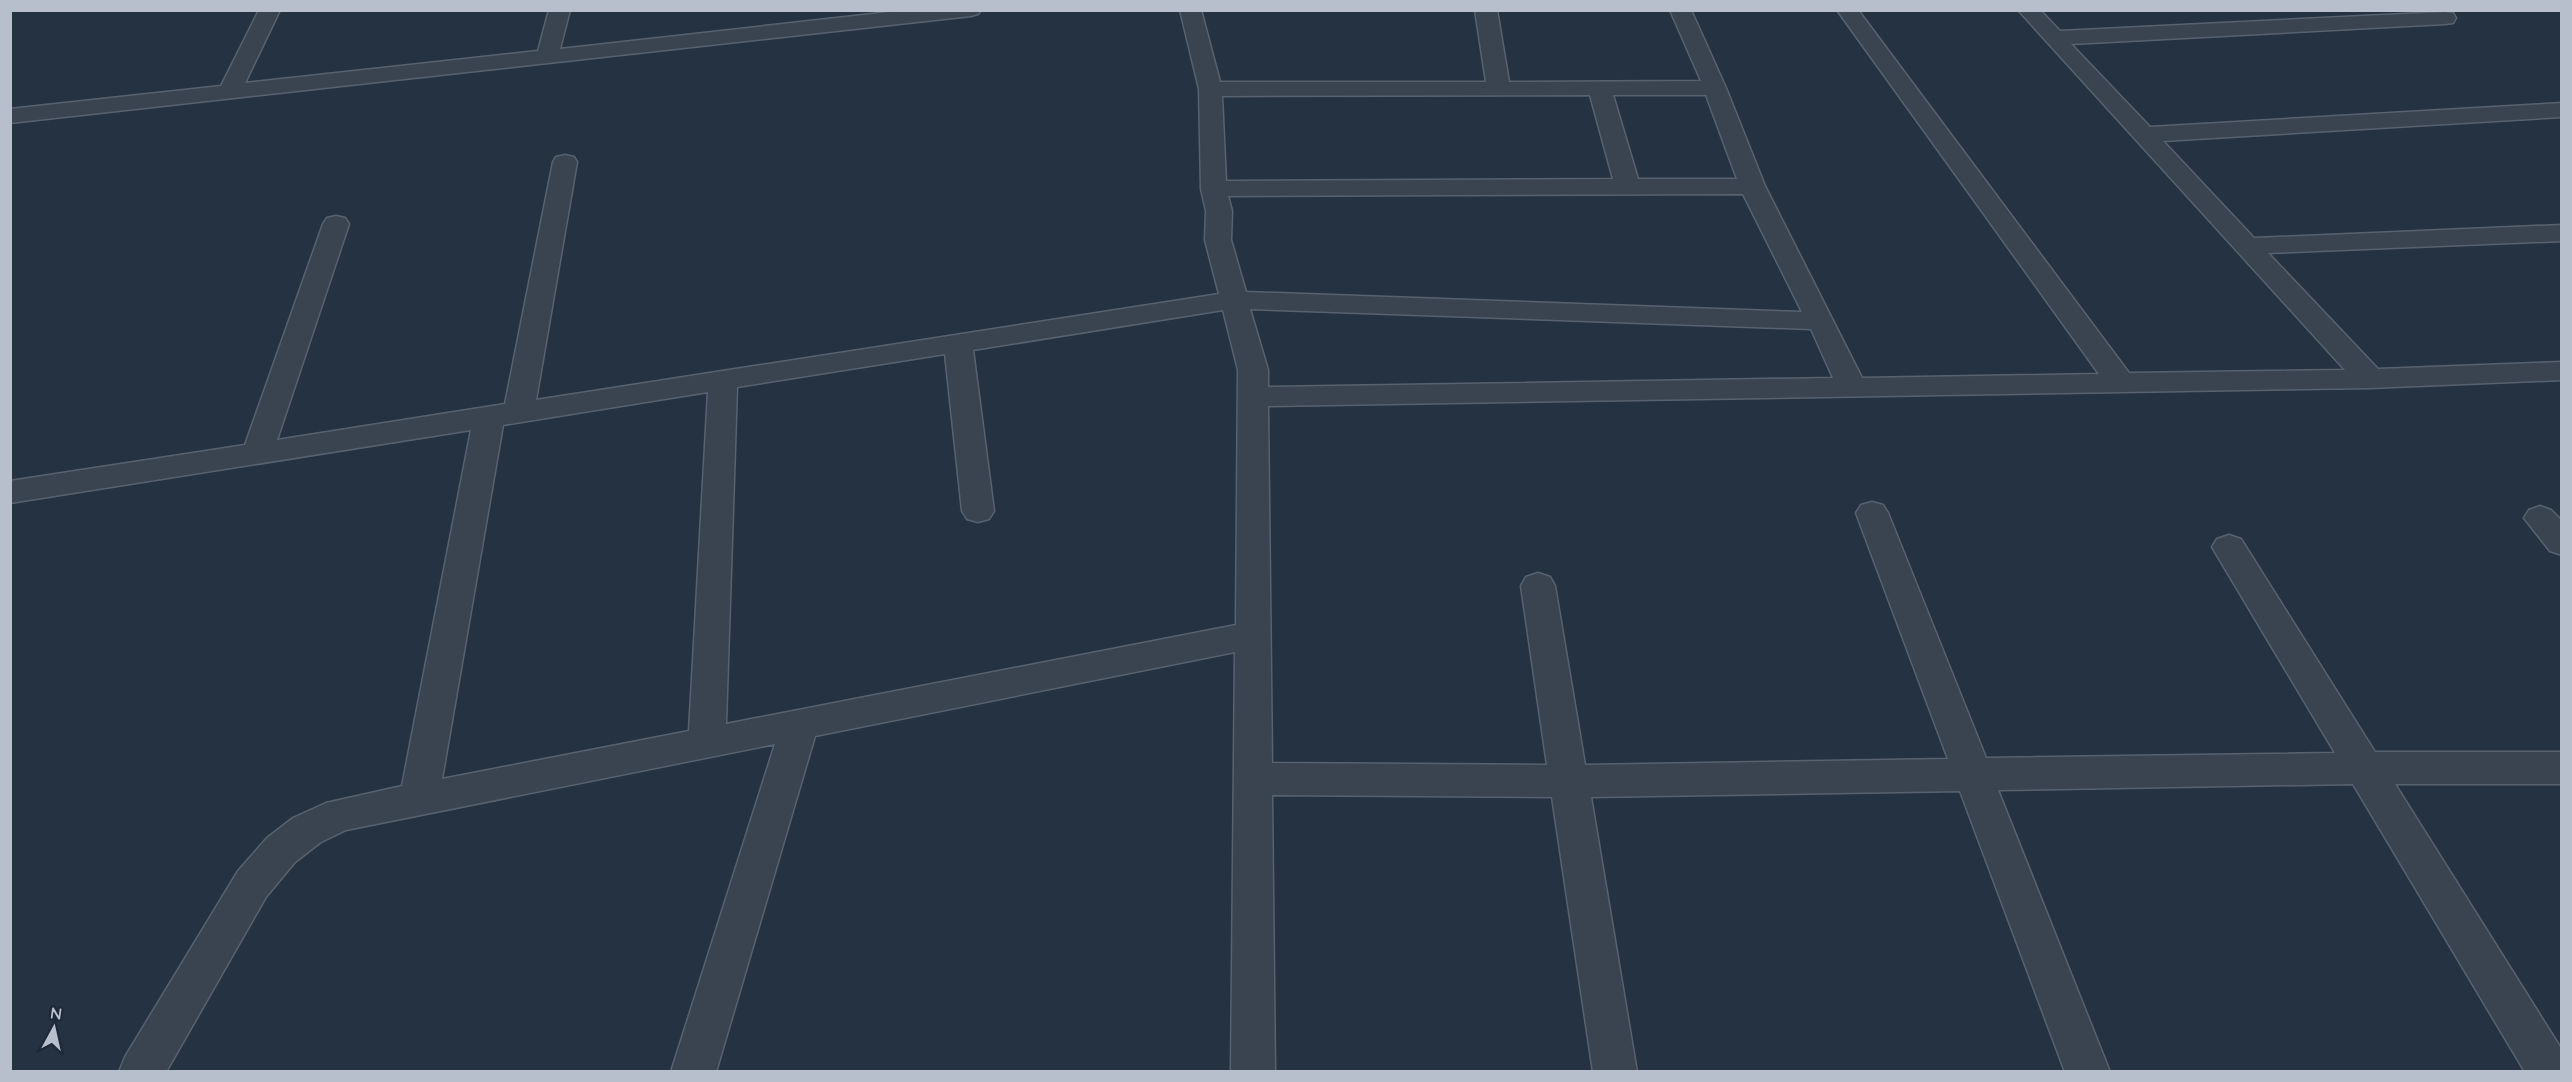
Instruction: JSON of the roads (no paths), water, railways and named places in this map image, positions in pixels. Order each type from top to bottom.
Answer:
[{"type":"street","points":[[229,92],[270,10]]},
{"type":"street","points":[[547,57],[560,10]]},
{"type":"street","points":[[10,116],[547,57],[860,16],[971,10]]},
{"type":"street","points":[[1190,10],[1210,89],[1214,189],[1219,211],[1220,250],[1236,300],[1253,370],[1253,1071]]},
{"type":"street","points":[[1486,10],[1499,88]]},
{"type":"street","points":[[1680,10],[1715,88],[1752,186],[1821,321],[1851,386]]},
{"type":"street","points":[[1847,10],[2120,382]]},
{"type":"street","points":[[2028,10],[2370,378]]},
{"type":"street","points":[[2225,10],[2246,28]]},
{"type":"street","points":[[2054,38],[2445,18]]},
{"type":"street","points":[[1599,88],[1628,187]]},
{"type":"street","points":[[1210,89],[1715,88]]},
{"type":"street","points":[[2143,135],[2562,110]]},
{"type":"street","points":[[419,799],[504,415],[565,162]]},
{"type":"street","points":[[1214,189],[1752,186]]},
{"type":"street","points":[[257,454],[336,224]]},
{"type":"street","points":[[2246,246],[2562,233]]},
{"type":"street","points":[[10,492],[1236,300],[1821,321]]},
{"type":"street","points":[[958,344],[978,512]]},
{"type":"street","points":[[1254,397],[2370,378],[2562,371]]},
{"type":"street","points":[[708,743],[723,380]]},
{"type":"street","points":[[1872,513],[2088,1071]]},
{"type":"street","points":[[2540,518],[2562,543]]},
{"type":"street","points":[[2229,547],[2550,1071]]},
{"type":"street","points":[[1538,586],[1615,1071]]},
{"type":"street","points":[[141,1071],[252,884],[281,850],[307,830],[340,815],[1254,635]]},
{"type":"street","points":[[693,1071],[801,724]]},
{"type":"street","points":[[1252,779],[1569,781],[2365,768],[2562,768]]}]
